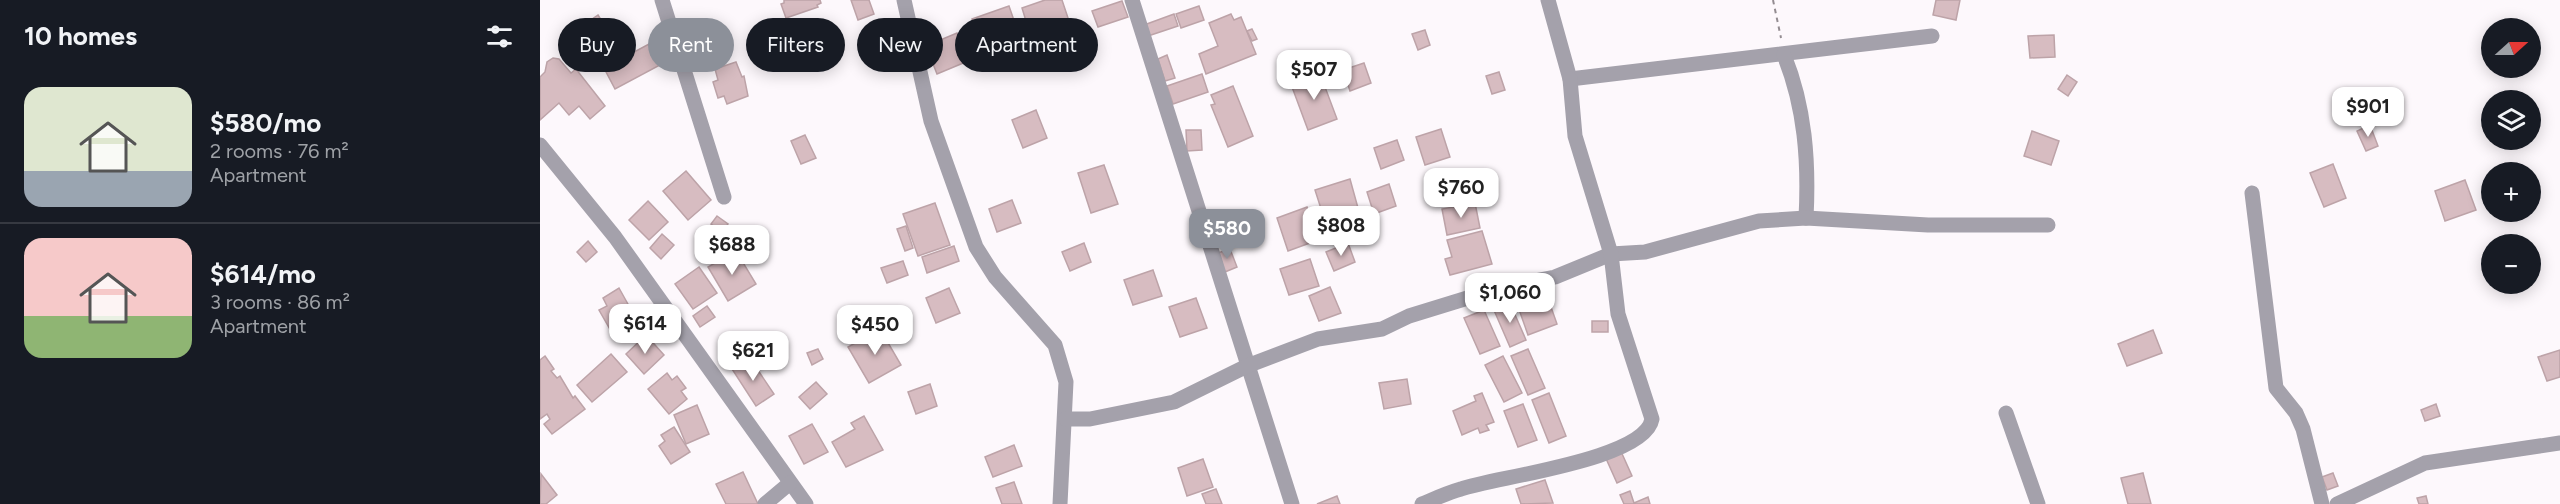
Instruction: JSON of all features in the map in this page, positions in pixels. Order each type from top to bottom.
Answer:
[{"type":"street","points":[[662,0],[724,197]]},
{"type":"street","points":[[904,0],[931,120],[976,247],[994,277],[1055,345],[1066,382],[1066,419],[1060,504]]},
{"type":"street","points":[[1132,0],[1292,504]]},
{"type":"street","points":[[1422,504],[1461,488],[1576,464],[1647,431],[1652,419],[1618,314],[1611,254],[1575,136],[1570,79],[1548,0]]},
{"type":"street","points":[[1570,79],[1932,36]]},
{"type":"street","points":[[1784,54],[1797,87],[1803,125],[1809,172],[1806,218]]},
{"type":"street","points":[[540,145],[615,237],[806,504]]},
{"type":"street","points":[[2252,193],[2276,388],[2296,412],[2303,429],[2322,504]]},
{"type":"street","points":[[1066,419],[1090,418],[1174,402],[1247,366],[1318,339],[1382,329],[1409,316],[1500,288],[1555,277],[1611,254],[1645,252],[1759,221],[1806,218],[1928,225],[2048,225]]},
{"type":"street","points":[[2006,413],[2038,504]]},
{"type":"street","points":[[2337,504],[2425,463],[2560,443]]},
{"type":"street","points":[[765,504],[790,483]]},
{"type":"path","points":[[1773,0],[1784,54]]},
{"type":"building","points":[[784,0],[820,0],[821,3],[817,5],[818,7],[786,18],[781,4]]},
{"type":"building","points":[[851,0],[869,0],[874,14],[857,18]]},
{"type":"building","points":[[1045,0],[1062,0],[1068,18],[1025,18],[1022,8]]},
{"type":"building","points":[[1936,0],[1960,0],[1956,20],[1933,15]]},
{"type":"building","points":[[1122,1],[1128,17],[1098,27],[1098,18],[1095,18],[1092,11]]},
{"type":"building","points":[[1009,6],[1013,18],[975,18]]},
{"type":"building","points":[[1199,6],[1204,20],[1181,28],[1176,14]]},
{"type":"building","points":[[1174,14],[1178,26],[1148,36],[1144,25]]},
{"type":"building","points":[[1231,14],[1234,20],[1241,17],[1256,54],[1206,74],[1199,54],[1218,46],[1209,23]]},
{"type":"building","points":[[1252,29],[1257,39],[1252,41],[1247,31]]},
{"type":"building","points":[[1425,30],[1430,45],[1418,50],[1412,34]]},
{"type":"building","points":[[955,34],[955,66],[943,71],[943,39]]},
{"type":"building","points":[[2054,35],[2055,57],[2030,58],[2028,36]]},
{"type":"building","points":[[648,45],[648,71],[615,89],[606,72],[636,72],[636,51]]},
{"type":"building","points":[[1167,55],[1175,78],[1165,81],[1158,59]]},
{"type":"building","points":[[553,58],[558,59],[558,72],[578,72],[605,106],[590,119],[579,106],[569,115],[559,103],[540,120],[540,77],[545,72],[547,62]]},
{"type":"building","points":[[736,62],[742,77],[744,76],[748,96],[727,104],[724,96],[718,98],[713,82],[718,80],[716,72],[734,72],[734,63]]},
{"type":"building","points":[[1364,63],[1371,83],[1350,91],[1343,70]]},
{"type":"building","points":[[1319,71],[1337,119],[1308,130],[1292,87],[1306,82],[1304,76]]},
{"type":"building","points":[[1499,72],[1505,90],[1492,94],[1486,76]]},
{"type":"building","points":[[1202,74],[1208,92],[1173,104],[1167,86]]},
{"type":"building","points":[[2067,75],[2077,82],[2068,96],[2058,89]]},
{"type":"building","points":[[1233,86],[1253,136],[1228,147],[1211,105],[1215,104],[1211,95]]},
{"type":"building","points":[[1036,110],[1047,138],[1023,148],[1012,120]]},
{"type":"building","points":[[2370,125],[2378,146],[2366,151],[2357,131]]},
{"type":"building","points":[[1441,129],[1450,157],[1425,165],[1416,137]]},
{"type":"building","points":[[1186,130],[1201,130],[1202,150],[1187,151]]},
{"type":"building","points":[[2032,131],[2059,141],[2051,165],[2024,156]]},
{"type":"building","points":[[805,135],[816,158],[801,164],[791,141]]},
{"type":"building","points":[[1397,140],[1404,160],[1381,169],[1374,148]]},
{"type":"building","points":[[2333,164],[2346,198],[2324,207],[2310,173]]},
{"type":"building","points":[[1104,165],[1118,204],[1091,213],[1078,173]]},
{"type":"building","points":[[686,171],[711,200],[688,220],[663,191]]},
{"type":"building","points":[[1350,179],[1358,208],[1324,218],[1315,190]]},
{"type":"building","points":[[2465,180],[2476,210],[2445,221],[2435,191]]},
{"type":"building","points":[[1389,184],[1396,206],[1374,214],[1367,192]]},
{"type":"building","points":[[1012,200],[1021,223],[997,232],[989,209]]},
{"type":"building","points":[[648,201],[668,222],[649,240],[629,220]]},
{"type":"building","points":[[935,203],[950,245],[918,256],[903,214]]},
{"type":"building","points":[[1475,203],[1480,228],[1447,235],[1442,209]]},
{"type":"building","points":[[1307,207],[1318,240],[1288,251],[1277,218]]},
{"type":"building","points":[[717,216],[728,224],[722,232],[711,224]]},
{"type":"building","points":[[906,226],[913,248],[905,251],[897,229]]},
{"type":"building","points":[[1482,231],[1492,264],[1450,275],[1445,259],[1452,257],[1447,240]]},
{"type":"building","points":[[662,234],[674,245],[661,259],[650,248]]},
{"type":"building","points":[[588,241],[597,252],[586,262],[577,252]]},
{"type":"building","points":[[1084,243],[1091,262],[1070,271],[1062,252]]},
{"type":"building","points":[[1348,243],[1355,262],[1334,271],[1326,252]]},
{"type":"building","points":[[954,246],[959,261],[927,273],[922,257]]},
{"type":"building","points":[[1230,249],[1237,267],[1225,272],[1218,253]]},
{"type":"building","points":[[736,251],[756,284],[728,301],[708,267]]},
{"type":"building","points":[[1310,259],[1319,286],[1289,295],[1280,269]]},
{"type":"building","points":[[903,261],[908,275],[887,283],[881,268]]},
{"type":"building","points":[[699,267],[717,293],[693,309],[675,284]]},
{"type":"building","points":[[1153,270],[1162,296],[1133,305],[1124,280]]},
{"type":"building","points":[[1330,287],[1341,313],[1319,321],[1309,296]]},
{"type":"building","points":[[619,288],[639,324],[615,338],[599,310],[607,306],[603,298]]},
{"type":"building","points":[[949,288],[960,313],[936,323],[926,298]]},
{"type":"building","points":[[1545,290],[1557,324],[1528,335],[1516,301]]},
{"type":"building","points":[[1196,298],[1207,328],[1180,337],[1169,307]]},
{"type":"building","points":[[1509,301],[1526,340],[1510,347],[1493,308]]},
{"type":"building","points":[[707,306],[715,317],[700,327],[693,316]]},
{"type":"building","points":[[1484,310],[1500,346],[1480,354],[1464,318]]},
{"type":"building","points":[[1592,321],[1608,321],[1608,332],[1592,332]]},
{"type":"building","points":[[880,329],[901,365],[869,383],[848,347]]},
{"type":"building","points":[[2153,330],[2162,353],[2127,366],[2118,344]]},
{"type":"building","points":[[646,335],[664,355],[644,374],[626,354]]},
{"type":"building","points":[[818,349],[823,359],[812,365],[807,353]]},
{"type":"building","points":[[1528,349],[1545,388],[1528,395],[1511,356]]},
{"type":"building","points":[[2560,350],[2560,377],[2547,381],[2538,357]]},
{"type":"building","points":[[611,354],[627,372],[592,402],[577,385]]},
{"type":"building","points":[[545,356],[554,369],[551,371],[557,378],[560,376],[573,398],[575,396],[585,409],[552,434],[544,424],[550,419],[547,414],[540,419],[540,360]]},
{"type":"building","points":[[1503,356],[1522,393],[1504,402],[1485,365]]},
{"type":"building","points":[[749,357],[774,394],[756,406],[732,369]]},
{"type":"building","points":[[667,373],[672,380],[677,376],[686,388],[681,391],[687,399],[669,414],[648,389]]},
{"type":"building","points":[[1407,379],[1411,404],[1384,409],[1379,383]]},
{"type":"building","points":[[816,382],[827,394],[810,409],[799,397]]},
{"type":"building","points":[[930,384],[937,406],[916,414],[908,392]]},
{"type":"building","points":[[1482,393],[1494,422],[1486,425],[1489,430],[1480,433],[1478,428],[1462,435],[1453,411],[1476,401],[1474,396]]},
{"type":"building","points":[[1549,393],[1566,436],[1549,443],[1532,400]]},
{"type":"building","points":[[1523,404],[1537,440],[1518,447],[1504,411]]},
{"type":"building","points":[[2436,404],[2440,416],[2425,421],[2421,410]]},
{"type":"building","points":[[697,405],[709,434],[686,444],[674,415]]},
{"type":"building","points":[[864,416],[883,450],[846,467],[832,442],[855,429],[851,423]]},
{"type":"building","points":[[812,424],[828,452],[804,464],[789,436]]},
{"type":"building","points":[[674,427],[690,452],[671,464],[659,446],[665,441],[661,435]]},
{"type":"building","points":[[1014,445],[1022,466],[993,477],[985,457]]},
{"type":"building","points":[[1619,447],[1632,476],[1617,483],[1604,454]]},
{"type":"building","points":[[1203,459],[1213,487],[1187,496],[1178,468]]},
{"type":"building","points":[[743,472],[758,504],[726,504],[716,484]]},
{"type":"building","points":[[2143,473],[2151,504],[2128,504],[2121,478]]},
{"type":"building","points":[[2333,473],[2338,486],[2327,490],[2322,477]]},
{"type":"building","points":[[541,474],[557,495],[546,504],[540,504]]},
{"type":"building","points":[[1545,480],[1553,503],[1521,504],[1516,489]]},
{"type":"building","points":[[1014,482],[1022,504],[1002,504],[996,488]]},
{"type":"building","points":[[1216,489],[1222,504],[1206,504],[1202,494]]},
{"type":"building","points":[[1630,491],[1634,503],[1648,497],[1650,504],[1624,504],[1620,495]]},
{"type":"building","points":[[1337,496],[1340,504],[1317,504]]},
{"type":"building","points":[[2426,496],[2428,504],[2419,504],[2417,498]]}]
